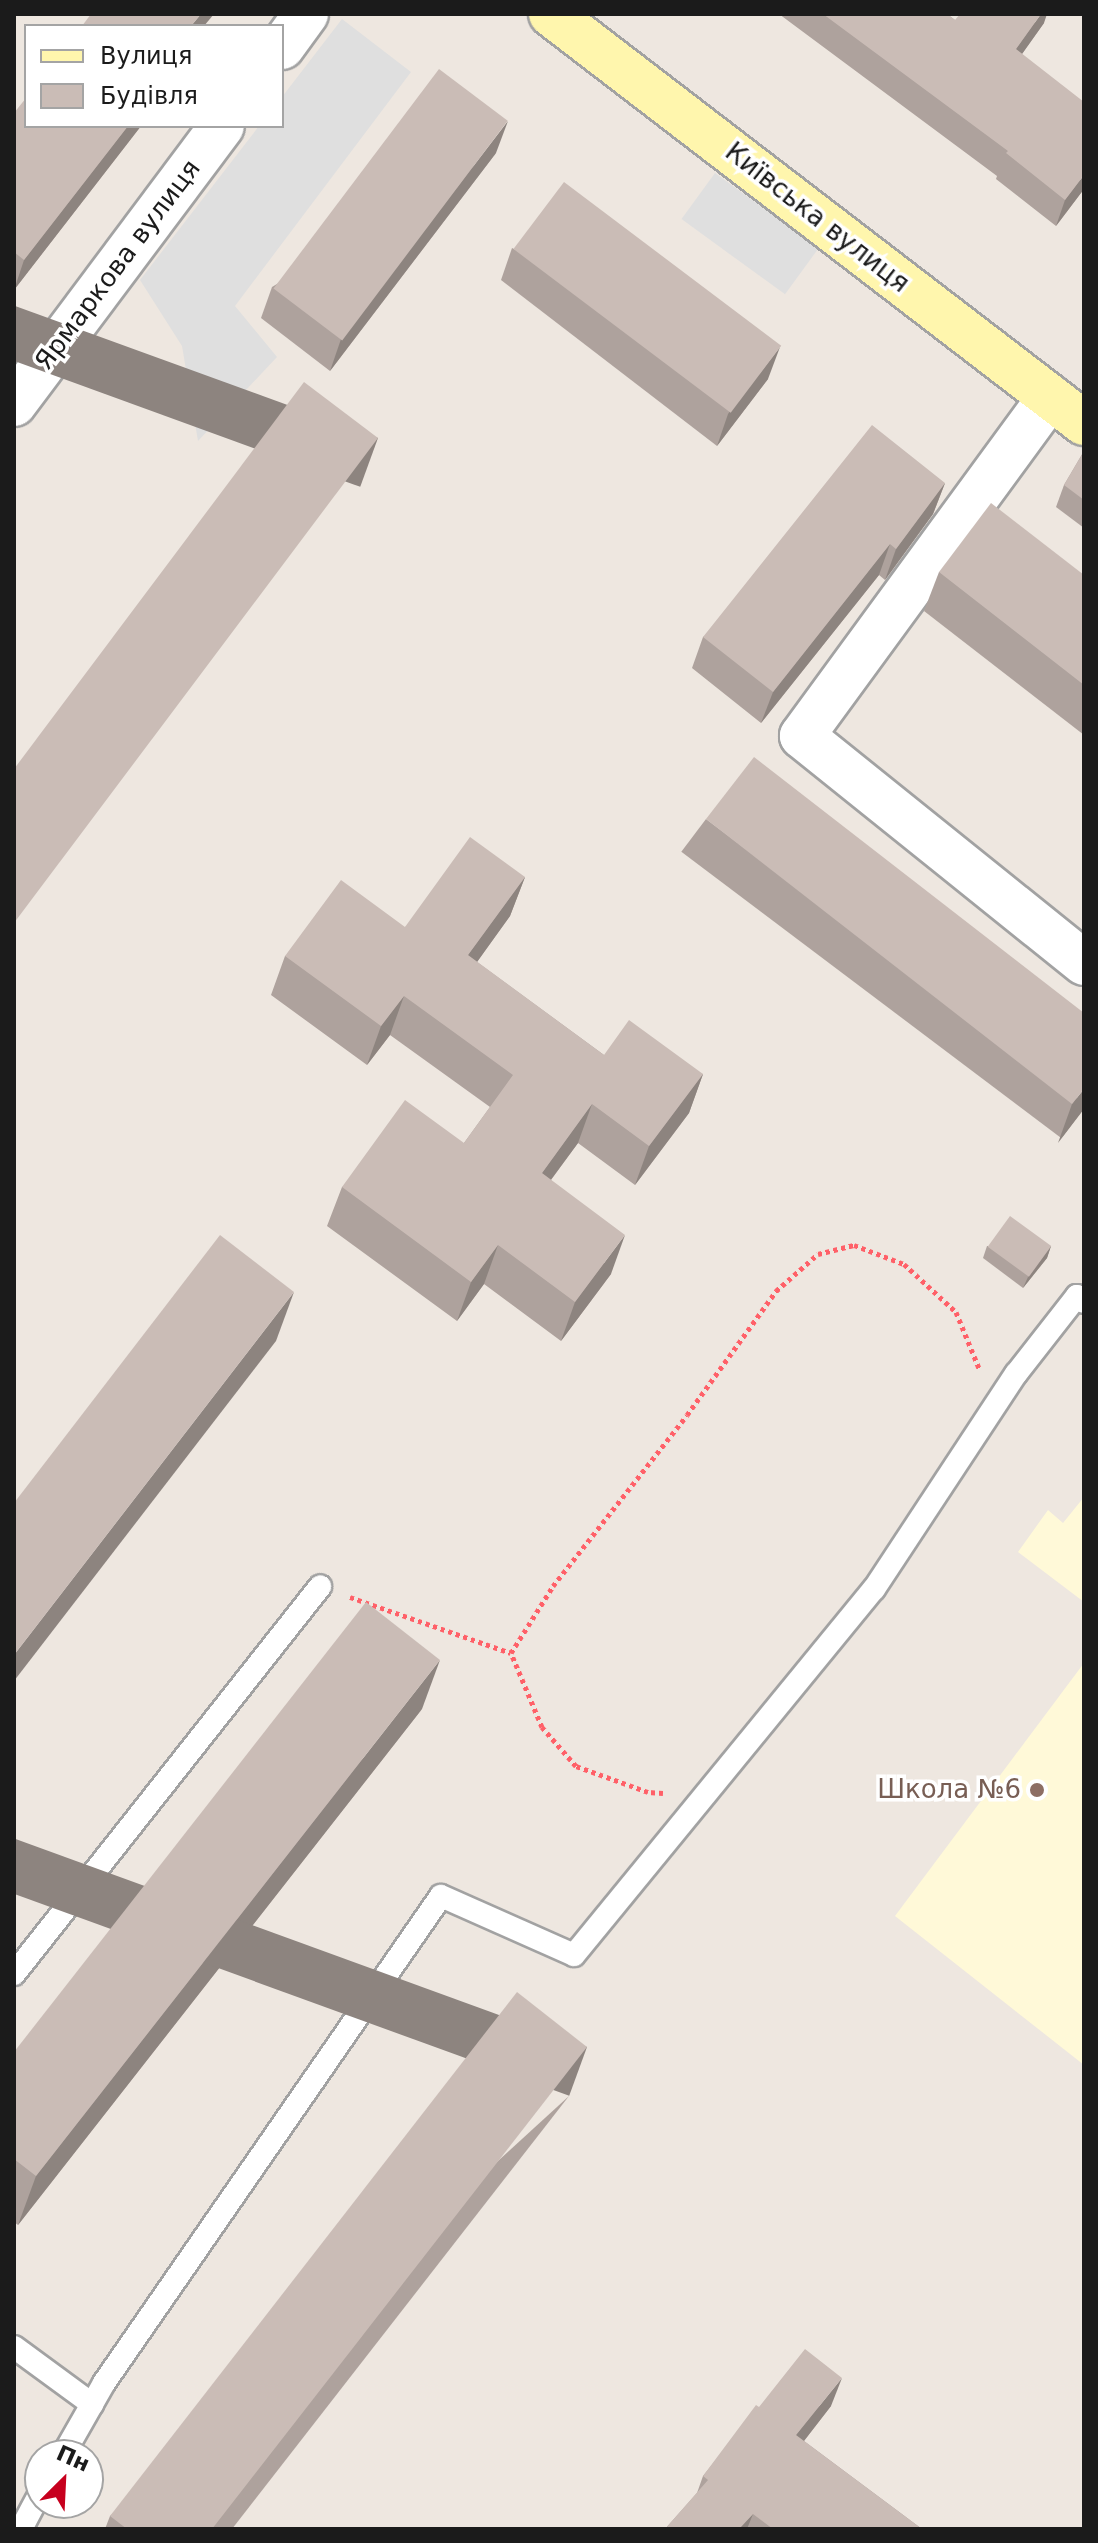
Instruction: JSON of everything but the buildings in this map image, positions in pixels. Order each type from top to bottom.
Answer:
[{"type":"street","points":[[284,44],[306,14]]},
{"type":"street","name":"Київська вулиця","points":[[551,14],[595,36],[1067,410]]},
{"type":"street","name":"Ярмаркова вулиця","points":[[14,404],[221,128]]},
{"type":"street","points":[[1067,410],[802,736],[1084,963]]},
{"type":"lane","points":[[72,2439],[92,2404],[441,1896],[574,1955],[874,1589],[990,1414],[1077,1296],[1084,1302]]},
{"type":"lane","points":[[14,1974],[320,1586]]},
{"type":"lane","points":[[14,2347],[92,2404]]},
{"type":"path","points":[[511,1653],[553,1586],[687,1415],[776,1291],[818,1254],[854,1245],[904,1264],[956,1312],[979,1367],[990,1414]]},
{"type":"path","points":[[320,1586],[511,1653],[542,1727],[576,1766],[648,1792],[704,1796]]},
{"type":"shaded area","points":[[342,19],[411,72],[235,306],[277,357],[198,441],[182,346],[140,280],[257,128],[284,128],[284,94]]},
{"type":"shaded area","points":[[715,173],[819,248],[785,294],[681,219]]},
{"type":"shaded area","points":[[1084,1497],[1084,1602],[1018,1552],[1048,1510],[1063,1523]]},
{"type":"shaded area","name":"Школа №6","points":[[1084,1663],[1084,2065],[895,1916]]},
{"type":"place","name":"Школа №6","points":[[1037,1790]]}]
